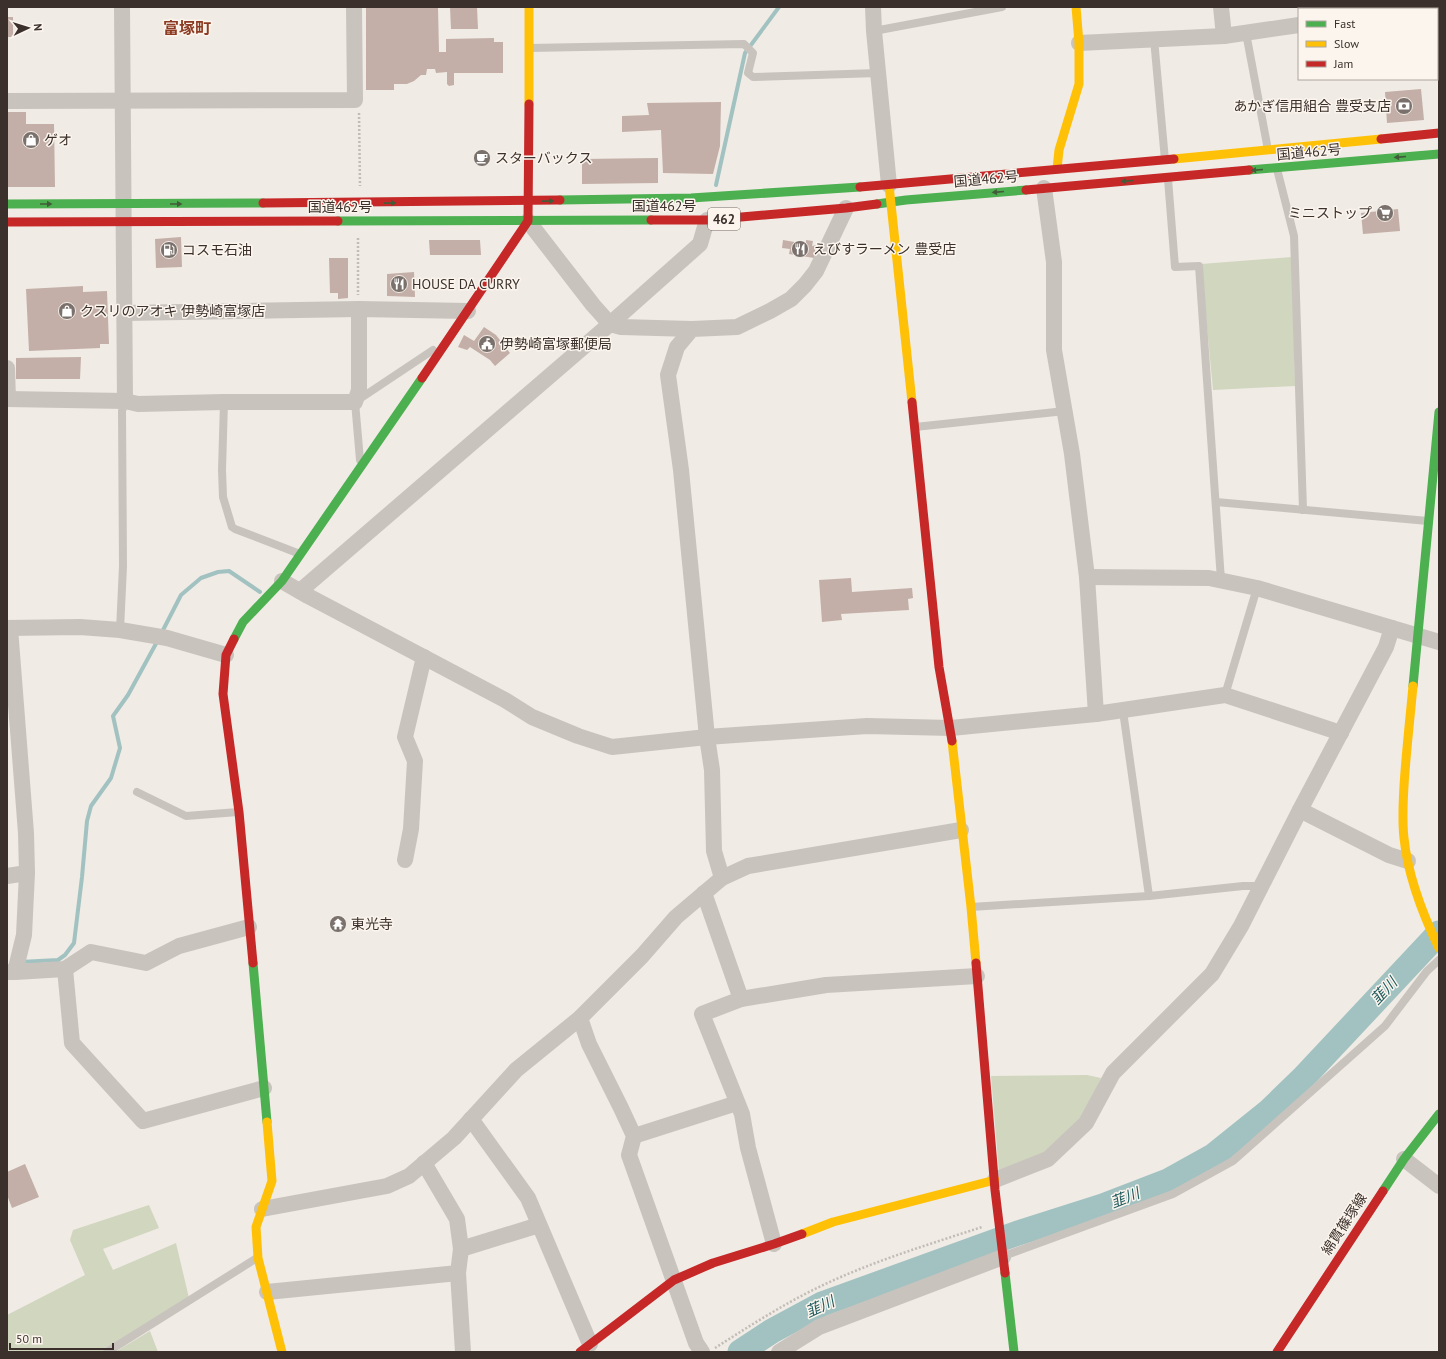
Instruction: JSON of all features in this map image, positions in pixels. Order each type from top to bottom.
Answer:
[{"type":"main road","points":[[282,1352],[258,1258],[256,1227],[272,1181],[239,812],[223,694],[226,655],[243,622],[282,581],[443,348],[528,221],[529,7]]},
{"type":"main road","points":[[1057,169],[1060,150],[1079,84],[1079,43],[1076,7]]},
{"type":"main road","name":"国道462号","points":[[7,204],[528,201],[691,198],[889,185],[1268,151],[1439,133]]},
{"type":"main road","name":"国道462号","points":[[7,222],[708,220],[1044,188],[1439,154]]},
{"type":"main road","points":[[889,185],[939,667],[951,728],[961,830],[971,907],[994,1180],[1014,1352]]},
{"type":"main road","points":[[1439,412],[1405,783],[1404,837],[1416,893],[1428,928],[1439,948]]},
{"type":"main road","name":"綿貫篠塚線","points":[[1277,1352],[1404,1158],[1439,1114]]},
{"type":"main road","points":[[585,1348],[674,1280],[713,1263],[774,1244],[833,1222],[994,1180]]},
{"type":"street","points":[[122,7],[125,401]]},
{"type":"street","points":[[7,101],[355,100],[354,7]]},
{"type":"street","points":[[873,7],[889,185]]},
{"type":"street","points":[[1222,7],[1224,36]]},
{"type":"street","points":[[1079,43],[1224,36],[1298,25]]},
{"type":"street","points":[[1044,188],[1054,262],[1054,350],[1072,454],[1087,577],[1096,714]]},
{"type":"street","points":[[528,221],[607,321],[621,327],[692,329],[736,327],[791,299],[816,271],[846,208]]},
{"type":"street","points":[[300,591],[607,321],[700,244],[708,220]]},
{"type":"street","points":[[125,313],[358,310],[468,311]]},
{"type":"street","points":[[7,368],[7,399],[125,401],[138,404],[224,402],[355,402],[359,390],[358,310]]},
{"type":"street","points":[[692,329],[677,347],[668,375],[681,470],[706,737],[712,770],[714,852],[722,878]]},
{"type":"street","points":[[1087,577],[1209,578],[1221,580],[1257,588],[1439,642]]},
{"type":"street","points":[[282,581],[505,700],[532,717],[578,736],[612,747],[706,737],[867,726],[951,728],[1123,711],[1225,696],[1341,733]]},
{"type":"street","points":[[226,655],[167,638],[120,630],[80,627],[8,628],[26,833],[27,873],[24,935],[11,972],[65,969],[91,952],[146,963],[179,946],[249,926]]},
{"type":"street","points":[[994,1180],[1048,1159],[1086,1123],[1113,1073],[1212,974],[1241,926],[1262,886],[1300,810],[1386,647],[1392,628]]},
{"type":"street","points":[[406,860],[411,829],[415,761],[405,737],[424,657]]},
{"type":"street","points":[[1300,810],[1389,855],[1408,861]]},
{"type":"street","points":[[262,1209],[387,1186],[408,1176],[454,1138],[516,1070],[580,1018],[642,956],[676,917],[722,878],[748,866],[961,830]]},
{"type":"street","points":[[7,876],[27,873]]},
{"type":"street","points":[[704,893],[741,1000]]},
{"type":"street","points":[[65,969],[72,1043],[143,1121],[264,1088]]},
{"type":"street","points":[[774,1244],[748,1148],[742,1114],[702,1014],[741,1000],[826,985],[977,976]]},
{"type":"street","points":[[580,1018],[589,1044],[634,1136],[629,1154],[696,1343],[707,1351]]},
{"type":"street","points":[[634,1136],[737,1103]]},
{"type":"street","points":[[471,1119],[528,1198],[585,1348]]},
{"type":"street","points":[[1404,1158],[1439,1186]]},
{"type":"street","points":[[424,1163],[457,1219],[461,1249],[458,1273],[463,1352]]},
{"type":"street","points":[[461,1249],[539,1225]]},
{"type":"street","points":[[779,1352],[819,1327],[1003,1255]]},
{"type":"street","points":[[267,1292],[458,1273]]},
{"type":"lane","points":[[874,31],[1002,7]]},
{"type":"lane","points":[[1246,33],[1268,151]]},
{"type":"lane","points":[[1154,39],[1165,160]]},
{"type":"lane","points":[[528,48],[744,44],[753,53],[748,73],[753,77],[878,74]]},
{"type":"lane","points":[[1277,168],[1294,236],[1303,510]]},
{"type":"lane","points":[[1168,178],[1175,267],[1199,266],[1221,580]]},
{"type":"lane","points":[[361,467],[355,402],[430,351],[443,348]]},
{"type":"lane","points":[[120,630],[123,566],[122,411],[125,401]]},
{"type":"lane","points":[[224,402],[222,470],[223,497],[232,527],[300,555]]},
{"type":"lane","points":[[914,427],[1065,411]]},
{"type":"lane","points":[[1216,502],[1429,521]]},
{"type":"lane","points":[[1225,696],[1257,588]]},
{"type":"lane","points":[[1123,711],[1149,896]]},
{"type":"lane","points":[[137,792],[186,816],[239,812]]},
{"type":"lane","points":[[971,907],[1149,896],[1243,886],[1262,886]]},
{"type":"lane","points":[[1003,1255],[1173,1194],[1233,1161],[1385,1026],[1427,971],[1439,960]]},
{"type":"lane","points":[[107,1352],[258,1258]]},
{"type":"path","points":[[355,100],[359,106],[360,190]]},
{"type":"path","points":[[358,231],[358,310]]},
{"type":"path","points":[[707,1351],[780,1308],[847,1274],[907,1251],[1000,1223]]},
{"type":"green space","points":[[1292,257],[1295,386],[1213,390],[1201,264]]},
{"type":"green space","points":[[1087,1075],[1101,1078],[1085,1115],[1047,1155],[999,1173],[991,1076]]},
{"type":"green space","points":[[149,1205],[159,1228],[103,1249],[113,1270],[176,1243],[189,1298],[101,1352],[7,1352],[7,1315],[85,1275],[70,1240],[73,1230]]},
{"type":"green space","points":[[150,1331],[158,1352],[115,1352]]},
{"type":"building","points":[[366,7],[438,7],[439,52],[446,52],[446,39],[494,38],[494,42],[503,42],[503,73],[454,73],[454,85],[449,86],[447,84],[447,72],[436,73],[435,69],[427,69],[426,75],[421,75],[414,81],[407,84],[394,84],[394,90],[366,90]]},
{"type":"building","points":[[450,7],[477,7],[478,29],[451,29]]},
{"type":"building","points":[[7,17],[13,17],[13,37],[7,37]]},
{"type":"building","points":[[1421,89],[1424,120],[1387,123],[1385,92]]},
{"type":"building","points":[[721,102],[720,146],[713,174],[663,173],[661,130],[622,132],[622,116],[649,115],[647,103]]},
{"type":"building","name":"ゲオ","points":[[7,112],[26,112],[26,124],[54,124],[55,187],[7,187]]},
{"type":"building","points":[[658,158],[658,183],[582,184],[582,159]]},
{"type":"building","points":[[1398,209],[1400,231],[1363,234],[1361,213]]},
{"type":"building","points":[[181,237],[182,267],[156,268],[155,239]]},
{"type":"building","points":[[429,240],[480,240],[481,255],[430,255]]},
{"type":"building","points":[[783,240],[806,244],[806,240],[813,241],[812,246],[816,245],[814,258],[789,254],[790,249],[782,248]]},
{"type":"building","points":[[329,258],[348,258],[348,298],[338,299],[338,293],[330,293]]},
{"type":"building","points":[[414,272],[415,297],[387,296],[387,274]]},
{"type":"building","name":"クスリのアオキ 伊勢崎富塚店","points":[[83,286],[83,292],[107,291],[109,344],[100,344],[100,348],[29,351],[26,289]]},
{"type":"building","points":[[484,327],[496,335],[510,353],[495,366],[490,360],[470,347],[467,350],[458,347],[464,335],[474,341]]},
{"type":"building","points":[[81,357],[80,379],[16,379],[16,358]]},
{"type":"building","points":[[851,578],[852,592],[912,588],[913,598],[908,599],[909,610],[841,614],[842,620],[822,622],[819,580]]},
{"type":"building","points":[[25,1164],[39,1197],[12,1208],[7,1195],[7,1172]]},
{"type":"waterway","points":[[716,185],[745,53],[779,7]]},
{"type":"waterway","points":[[161,634],[181,595],[201,578],[218,572],[229,571],[260,592]]},
{"type":"waterway","points":[[20,962],[58,960],[65,955],[74,943],[87,821],[91,806],[111,778],[120,748],[113,716],[128,695],[158,640]]},
{"type":"waterway","name":"韮川","points":[[740,1352],[772,1331],[822,1304],[1018,1233],[1103,1206],[1168,1181],[1213,1156],[1269,1111],[1303,1078],[1439,933]]},
{"type":"traffic: fast","points":[[1249,170],[1439,154]]},
{"type":"traffic: fast","points":[[560,200],[691,198],[860,187]]},
{"type":"traffic: fast","points":[[877,204],[906,200],[1026,190]]},
{"type":"traffic: fast","points":[[7,204],[263,203]]},
{"type":"traffic: fast","points":[[338,221],[651,220]]},
{"type":"traffic: fast","points":[[234,639],[243,622],[282,581],[422,378]]},
{"type":"traffic: fast","points":[[1413,686],[1439,412]]},
{"type":"traffic: fast","points":[[253,963],[267,1122]]},
{"type":"traffic: fast","points":[[1383,1191],[1404,1159],[1439,1114]]},
{"type":"traffic: fast","points":[[1005,1273],[1014,1352]]},
{"type":"traffic: slow","points":[[529,7],[529,104]]},
{"type":"traffic: slow","points":[[1057,169],[1059,150],[1079,84],[1079,43],[1076,7]]},
{"type":"traffic: slow","points":[[1174,159],[1381,139]]},
{"type":"traffic: slow","points":[[889,185],[912,402]]},
{"type":"traffic: slow","points":[[1413,686],[1404,786],[1404,838],[1412,881],[1427,922],[1439,948]]},
{"type":"traffic: slow","points":[[952,741],[976,963]]},
{"type":"traffic: slow","points":[[267,1122],[272,1181],[256,1227],[258,1258],[282,1352]]},
{"type":"traffic: slow","points":[[802,1234],[833,1222],[995,1180]]},
{"type":"traffic: jam","points":[[422,378],[528,221],[529,104]]},
{"type":"traffic: jam","points":[[1381,139],[1439,133]]},
{"type":"traffic: jam","points":[[860,187],[1174,159]]},
{"type":"traffic: jam","points":[[1026,190],[1249,170]]},
{"type":"traffic: jam","points":[[263,203],[560,200]]},
{"type":"traffic: jam","points":[[651,220],[707,220],[877,204]]},
{"type":"traffic: jam","points":[[7,222],[338,221]]},
{"type":"traffic: jam","points":[[912,402],[939,667],[952,741]]},
{"type":"traffic: jam","points":[[234,639],[226,655],[223,694],[239,812],[253,963]]},
{"type":"traffic: jam","points":[[976,963],[995,1190],[1005,1273]]},
{"type":"traffic: jam","points":[[1277,1352],[1383,1191]]},
{"type":"traffic: jam","points":[[580,1352],[674,1280],[713,1263],[802,1234]]},
{"type":"place","name":"あかぎ信用組合 豊受支店","points":[[1404,106]]},
{"type":"place","name":"ゲオ","points":[[31,140]]},
{"type":"place","name":"スターバックス","points":[[482,158]]},
{"type":"place","name":"ミニストップ","points":[[1385,213]]},
{"type":"place","name":"えびすラーメン 豊受店","points":[[800,249]]},
{"type":"place","name":"コスモ石油","points":[[169,250]]},
{"type":"place","name":"HOUSE DA CURRY","points":[[399,284]]},
{"type":"place","name":"クスリのアオキ 伊勢崎富塚店","points":[[67,311]]},
{"type":"place","name":"伊勢崎富塚郵便局","points":[[487,344]]},
{"type":"place","name":"東光寺","points":[[338,924]]},
{"type":"district","name":"富塚町","points":[[187,28]]}]
